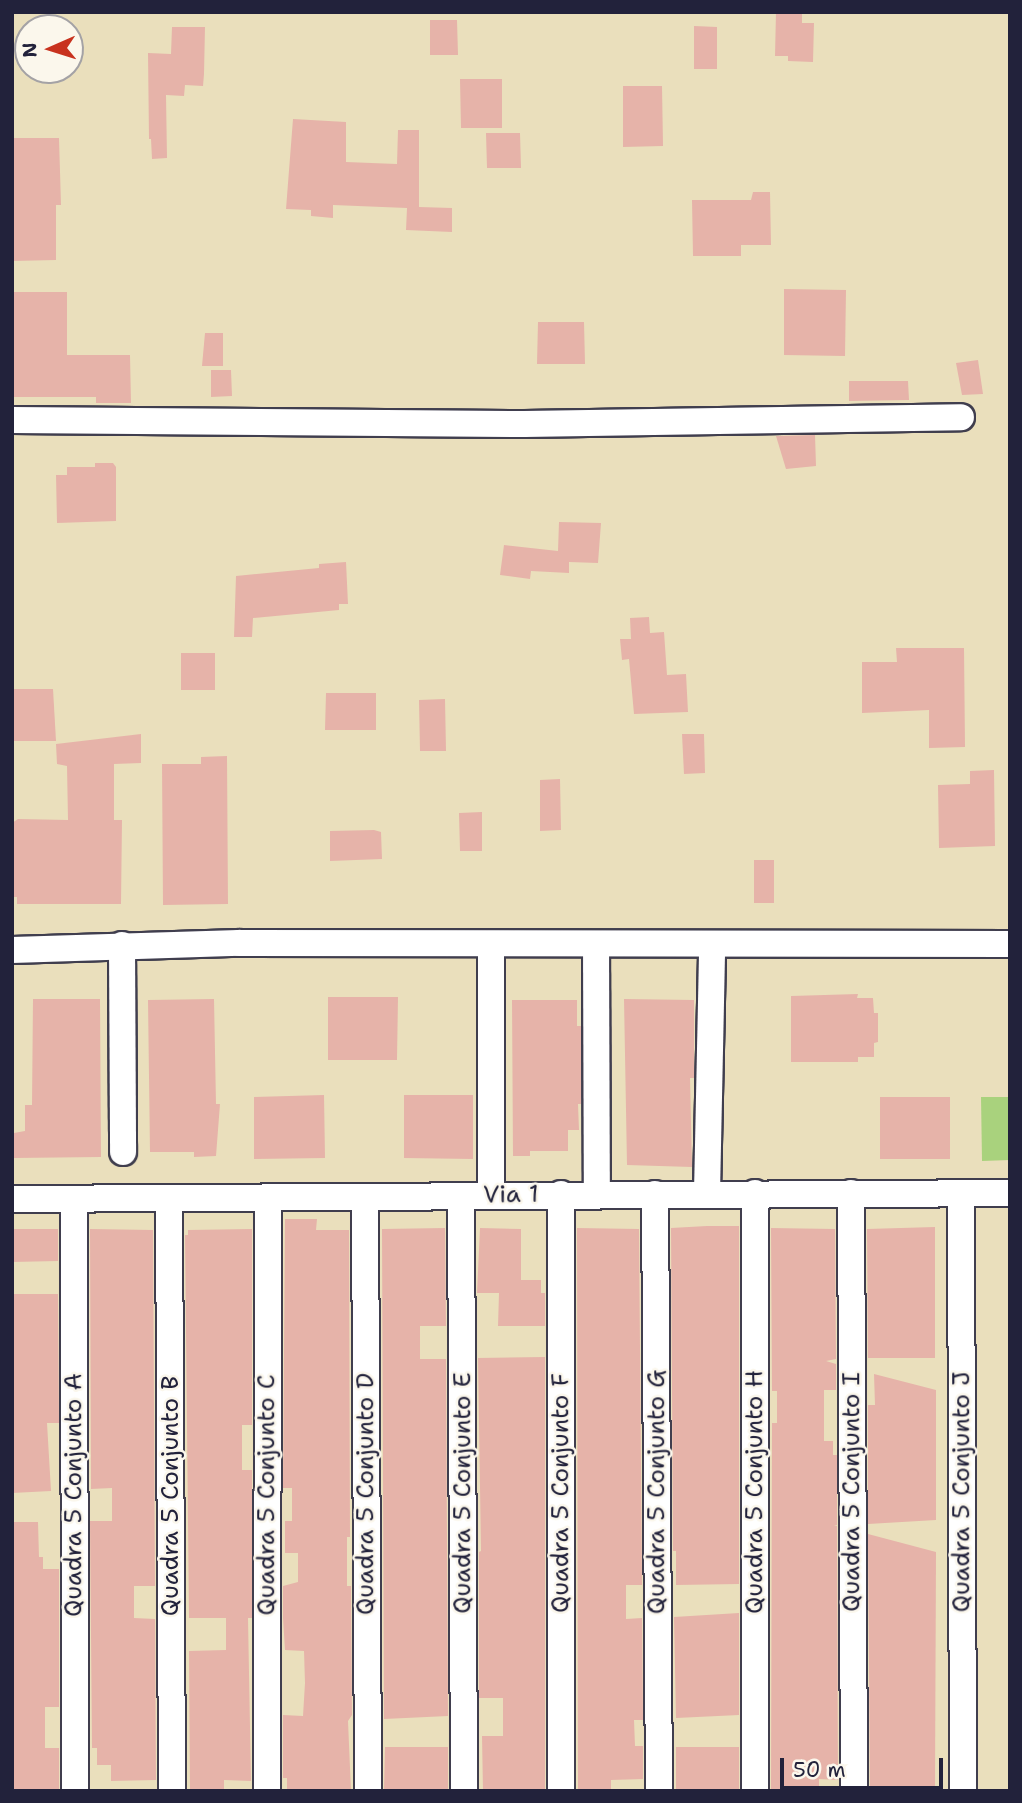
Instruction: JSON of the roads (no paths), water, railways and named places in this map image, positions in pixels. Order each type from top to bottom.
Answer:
[{"type":"street","points":[[12,420],[524,424],[961,417]]},
{"type":"street","points":[[491,944],[491,1196]]},
{"type":"street","points":[[12,950],[122,945],[1010,944]]},
{"type":"street","points":[[122,945],[123,1152]]},
{"type":"street","points":[[596,945],[597,1194]]},
{"type":"street","points":[[707,1194],[712,945]]},
{"type":"street","name":"Quadra 5 Conjunto H","points":[[755,1193],[755,1791]]},
{"type":"street","name":"Quadra 5 Conjunto I","points":[[851,1193],[854,1791]]},
{"type":"street","name":"Quadra 5 Conjunto J","points":[[961,1193],[963,1791]]},
{"type":"street","name":"Via 1","points":[[12,1199],[1010,1193]]},
{"type":"street","name":"Quadra 5 Conjunto G","points":[[655,1194],[659,1791]]},
{"type":"street","name":"Quadra 5 Conjunto F","points":[[561,1195],[561,1791]]},
{"type":"street","name":"Quadra 5 Conjunto E","points":[[461,1196],[464,1791]]},
{"type":"street","name":"Quadra 5 Conjunto D","points":[[365,1198],[368,1791]]},
{"type":"street","name":"Quadra 5 Conjunto C","points":[[267,1791],[268,1199]]},
{"type":"street","name":"Quadra 5 Conjunto A","points":[[74,1200],[75,1791]]},
{"type":"street","name":"Quadra 5 Conjunto B","points":[[169,1200],[172,1791]]}]
